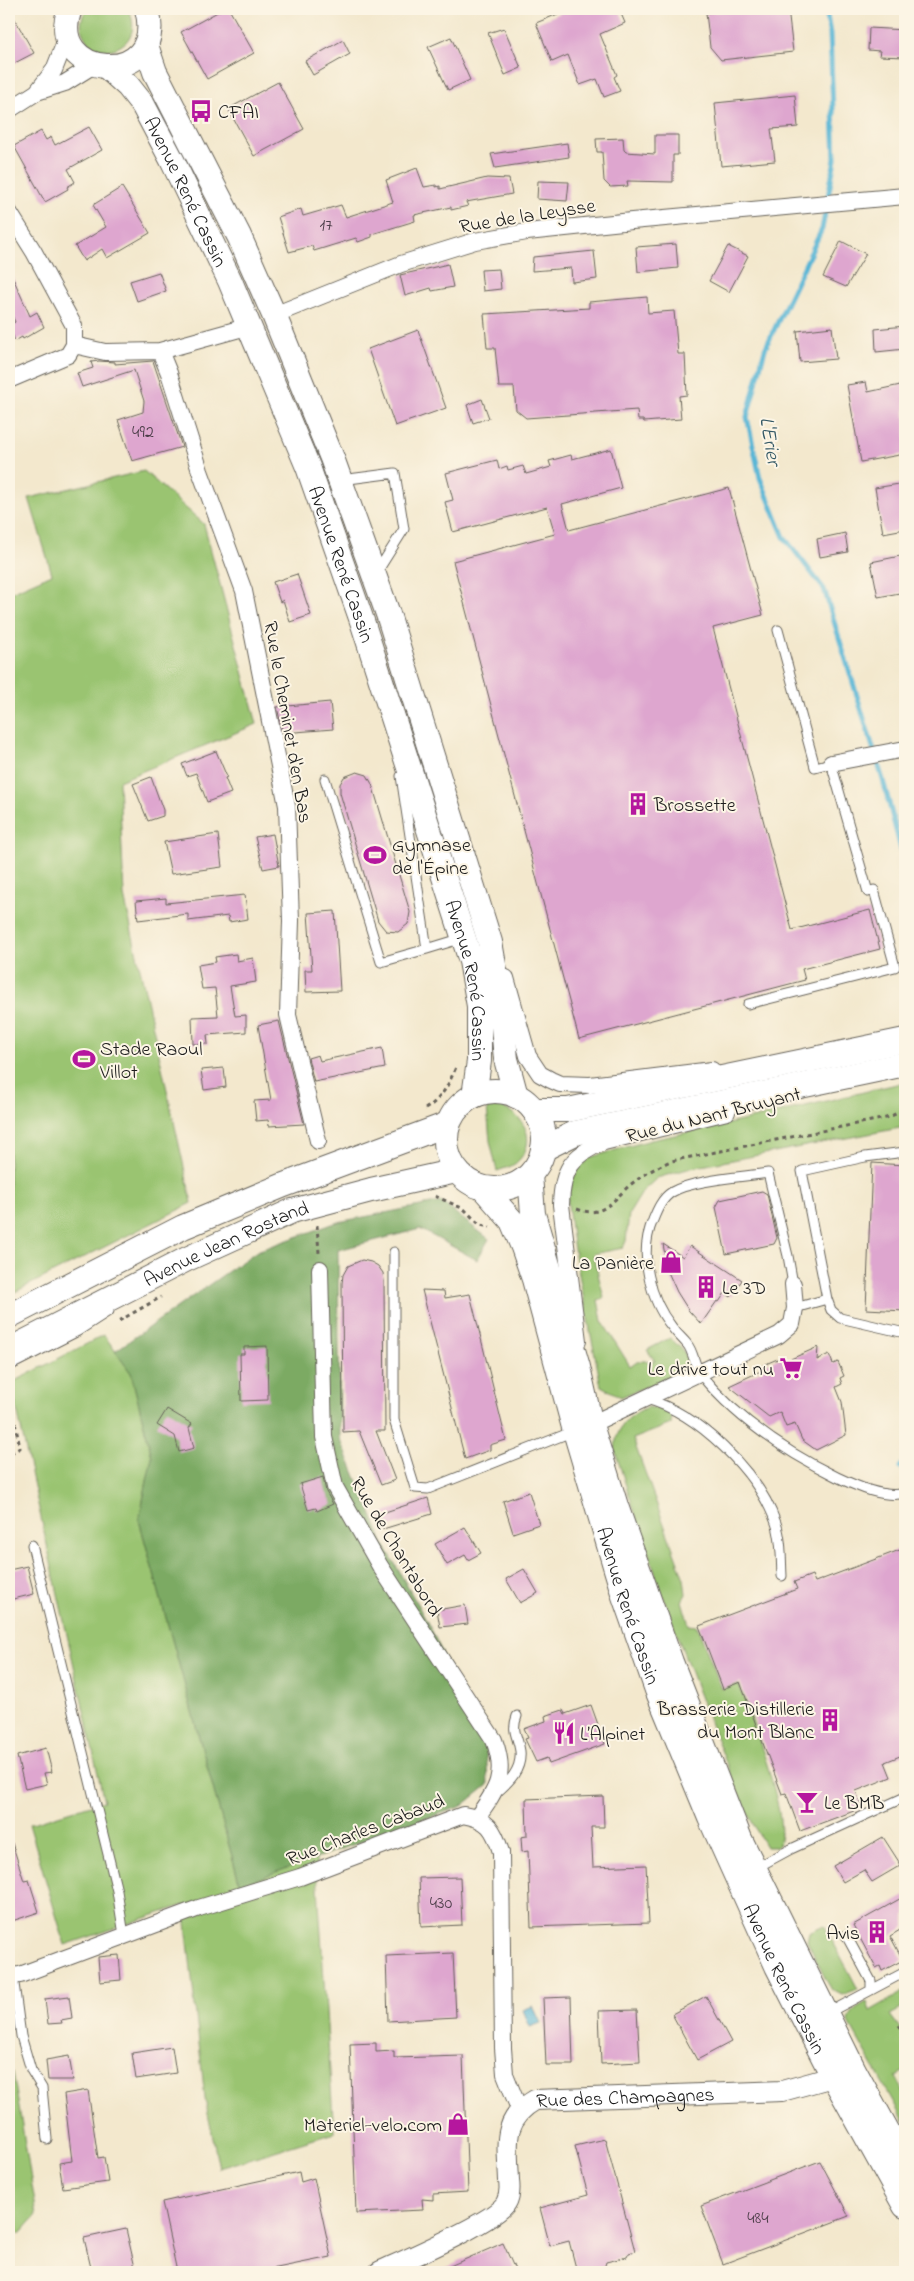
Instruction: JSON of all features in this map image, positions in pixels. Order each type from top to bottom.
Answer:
[{"type":"main road","points":[[68,37],[66,24],[69,9]]},
{"type":"main road","points":[[101,67],[123,65],[136,57],[150,22]]},
{"type":"main road","name":"Avenue René Cassin","points":[[150,22],[155,72],[239,236],[274,315],[340,480],[374,576],[490,942],[501,1005],[506,1059],[525,1103]]},
{"type":"main road","name":"Avenue René Cassin","points":[[68,37],[73,49],[82,59],[101,67],[128,86],[143,105],[209,234],[250,326],[308,467],[362,621],[471,961],[479,1006],[479,1061],[474,1096]]},
{"type":"main road","name":"Rue du Nant Bruyant","points":[[525,1103],[568,1110],[905,1040]]},
{"type":"main road","name":"Rue du Nant Bruyant","points":[[543,1149],[575,1134],[904,1064]]},
{"type":"main road","points":[[495,1091],[525,1103],[543,1128],[543,1149],[538,1163],[530,1175],[516,1185],[500,1189],[483,1188],[468,1182],[456,1171],[448,1156],[445,1140],[448,1124],[458,1107],[474,1096],[495,1091]]},
{"type":"main road","name":"Avenue Jean Rostand","points":[[9,1316],[183,1228],[284,1185],[448,1124]]},
{"type":"main road","name":"Avenue Jean Rostand","points":[[9,1350],[187,1259],[292,1211],[371,1190],[456,1171]]},
{"type":"main road","name":"Avenue René Cassin","points":[[530,1175],[533,1214],[578,1367],[583,1428]]},
{"type":"main road","name":"Avenue René Cassin","points":[[483,1188],[512,1221],[534,1279],[583,1428],[624,1596],[657,1690],[710,1818],[746,1873],[826,2014],[844,2074]]},
{"type":"main road","name":"Avenue René Cassin","points":[[746,1873],[777,1966],[900,2167],[905,2206]]},
{"type":"street","points":[[37,92],[54,70],[68,37]]},
{"type":"street","points":[[9,110],[37,92],[65,83],[101,67]]},
{"type":"street","name":"Rue de la Leysse","points":[[274,315],[401,264],[475,241],[527,232],[632,221],[905,196]]},
{"type":"street","points":[[9,212],[34,252],[74,326],[74,345],[68,355],[9,380]]},
{"type":"street","points":[[74,345],[105,352],[160,351],[250,326]]},
{"type":"street","name":"Rue le Cheminet d'en Bas","points":[[160,351],[169,373],[200,471],[244,591],[287,806],[291,921],[288,1015],[318,1141]]},
{"type":"street","points":[[831,763],[848,759],[904,753]]},
{"type":"street","name":"Avenue René Cassin","points":[[490,942],[504,971],[528,1056],[540,1074],[551,1080]]},
{"type":"street","name":"Rue du Nant Bruyant","points":[[551,1080],[560,1084],[590,1085],[843,1053]]},
{"type":"street","name":"Rue du Nant Bruyant","points":[[561,1205],[562,1183],[572,1163],[587,1149],[604,1142],[689,1122],[904,1064]]},
{"type":"street","name":"Avenue René Cassin","points":[[561,1205],[578,1336],[578,1367]]},
{"type":"street","name":"Rue de Chantabord","points":[[320,1269],[324,1437],[335,1487],[380,1566],[494,1740],[499,1754],[500,1771],[495,1793],[477,1818]]},
{"type":"street","points":[[583,1428],[779,1336],[792,1324],[795,1308],[792,1284]]},
{"type":"street","name":"Rue Charles Cabaud","points":[[11,1976],[73,1956],[124,1935],[200,1908],[300,1877],[463,1815],[477,1818]]},
{"type":"street","points":[[477,1818],[491,1828],[497,1837],[501,1852],[503,2048],[505,2074],[519,2110]]},
{"type":"street","name":"Rue des Champagnes","points":[[379,2272],[480,2223],[501,2210],[507,2202],[510,2191],[506,2146],[508,2132],[512,2120],[519,2110],[535,2100],[782,2090],[844,2074]]},
{"type":"lane","points":[[340,480],[395,473],[404,530],[374,576]]},
{"type":"lane","points":[[748,1004],[895,967],[874,890],[868,892],[831,763],[815,767],[778,630]]},
{"type":"lane","points":[[394,721],[410,846],[427,949]]},
{"type":"lane","points":[[324,779],[381,962],[463,938]]},
{"type":"lane","points":[[905,1152],[865,1157],[802,1171],[827,1299],[831,1310],[840,1318],[905,1333]]},
{"type":"lane","points":[[792,1284],[788,1256],[768,1173],[688,1186],[671,1192],[660,1204],[651,1222],[648,1234],[647,1257],[653,1296],[671,1326],[689,1345],[700,1373],[757,1429],[804,1461],[853,1484],[895,1496],[905,1493]]},
{"type":"lane","points":[[394,1252],[394,1420],[415,1488],[428,1489],[583,1428]]},
{"type":"lane","points":[[12,1369],[78,1331],[187,1259]]},
{"type":"lane","points":[[795,1308],[827,1299]]},
{"type":"lane","points":[[646,1399],[659,1402],[678,1412],[706,1431],[735,1459],[762,1492],[776,1524],[781,1548],[782,1576]]},
{"type":"lane","points":[[32,1545],[117,1891],[124,1935]]},
{"type":"lane","points":[[495,1793],[510,1781],[516,1772],[520,1750],[514,1735],[514,1724],[517,1716]]},
{"type":"lane","points":[[746,1873],[791,1849],[905,1797]]},
{"type":"lane","points":[[846,1935],[871,1981],[871,1990]]},
{"type":"lane","points":[[826,2014],[905,1972]]},
{"type":"lane","points":[[11,1976],[21,2036],[31,2070],[42,2088],[47,2139]]},
{"type":"path","points":[[424,1110],[431,1106],[447,1087],[458,1064]]},
{"type":"path","points":[[561,1205],[582,1211],[600,1210],[610,1206],[629,1186],[653,1169],[671,1161],[886,1118],[905,1110]]},
{"type":"path","points":[[431,1196],[449,1201],[464,1209],[480,1225],[485,1227],[498,1227],[512,1221]]},
{"type":"path","points":[[317,1218],[320,1269]]},
{"type":"path","points":[[110,1325],[135,1313],[168,1293]]},
{"type":"path","points":[[9,1386],[12,1369]]},
{"type":"path","points":[[9,1392],[20,1448],[9,1454]]},
{"type":"path","points":[[898,2025],[905,2033]]},
{"type":"green space","points":[[87,9],[128,9],[133,22],[131,34],[126,42],[117,48],[107,50],[97,48],[88,42],[81,25]]},
{"type":"green space","points":[[144,471],[204,524],[257,724],[119,781],[124,896],[192,1203],[9,1295],[9,593],[52,574],[29,498]]},
{"type":"green space","points":[[905,1082],[905,1127],[691,1168],[657,1178],[643,1191],[629,1214],[626,1241],[623,1248],[593,1254],[604,1298],[598,1300],[602,1321],[630,1366],[637,1361],[655,1361],[647,1350],[670,1338],[684,1352],[687,1365],[685,1370],[621,1397],[601,1386],[573,1244],[567,1197],[571,1181],[581,1166],[591,1157],[651,1140],[756,1118]]},
{"type":"green space","points":[[500,1107],[508,1110],[521,1121],[525,1128],[527,1144],[525,1152],[517,1162],[497,1171],[490,1141],[487,1108]]},
{"type":"green space","points":[[441,1202],[489,1239],[477,1260],[420,1229],[338,1250],[340,1438],[384,1544],[431,1629],[486,1747],[488,1785],[462,1806],[240,1885],[139,1520],[152,1457],[131,1373],[115,1351],[257,1251],[338,1222]]},
{"type":"green space","points":[[104,1335],[131,1373],[152,1457],[139,1520],[240,1885],[316,1857],[334,2133],[219,2168],[205,2099],[184,1905],[65,1945],[29,1824],[104,1801],[11,1383]]},
{"type":"green space","points":[[647,1407],[662,1409],[672,1415],[671,1424],[633,1439],[684,1579],[686,1594],[682,1601],[689,1625],[697,1626],[722,1689],[739,1684],[752,1719],[768,1768],[780,1816],[781,1835],[777,1847],[766,1847],[742,1801],[729,1770],[672,1621],[615,1451],[620,1429],[634,1414]]},
{"type":"green space","points":[[824,1925],[858,1989],[842,1995],[832,1990],[826,1980],[807,1941],[809,1932]]},
{"type":"green space","points":[[905,1991],[905,2007],[890,2015],[905,2035],[905,2071],[896,2076],[905,2094],[905,2123],[848,2021],[852,2012],[867,2002],[870,2011]]},
{"type":"green space","points":[[9,2072],[13,2072],[37,2215],[21,2233],[9,2236]]},
{"type":"water","points":[[533,2006],[541,2023],[530,2027],[523,2010]]},
{"type":"building","points":[[9,9],[34,53],[9,66]]},
{"type":"building","points":[[223,9],[229,9],[254,53],[207,79],[181,32]]},
{"type":"building","points":[[570,9],[619,9],[625,23],[600,34],[617,75],[614,77],[620,91],[604,97],[597,79],[580,85],[568,55],[552,62],[536,23]]},
{"type":"building","points":[[749,9],[788,9],[793,52],[721,60],[710,47],[706,13]]},
{"type":"building","points":[[504,28],[521,68],[505,75],[488,33]]},
{"type":"building","points":[[869,28],[905,30],[905,57],[879,56],[880,51],[868,50]]},
{"type":"building","points":[[451,37],[470,80],[448,90],[428,47]]},
{"type":"building","points":[[343,40],[350,54],[313,75],[305,61]]},
{"type":"building","points":[[278,82],[304,129],[254,156],[228,109]]},
{"type":"building","points":[[795,95],[798,127],[771,129],[775,161],[721,166],[715,103]]},
{"type":"building","points":[[89,127],[102,150],[68,169],[75,182],[67,187],[68,189],[45,202],[14,146],[41,131],[46,140],[51,137],[55,145]]},
{"type":"building","points":[[655,135],[678,135],[678,155],[673,155],[673,182],[627,181],[628,186],[610,187],[604,181],[602,152],[597,152],[596,139],[623,138],[624,150],[626,152],[655,154]]},
{"type":"building","points":[[567,143],[569,157],[495,168],[491,154]]},
{"type":"building","points":[[417,168],[424,187],[436,185],[436,187],[440,186],[440,189],[487,178],[509,179],[512,194],[466,202],[468,206],[451,210],[451,207],[414,215],[415,221],[372,234],[372,237],[358,242],[356,238],[314,251],[312,246],[289,252],[278,217],[301,209],[303,216],[341,205],[346,217],[393,202],[386,180]]},
{"type":"building","points":[[538,181],[569,182],[567,201],[537,199]]},
{"type":"building","points":[[122,187],[150,233],[107,258],[102,249],[84,261],[75,246],[106,227],[93,205]]},
{"type":"building","points":[[841,241],[866,254],[846,287],[823,277]]},
{"type":"building","points":[[676,244],[678,268],[638,272],[636,247]]},
{"type":"building","points":[[728,246],[748,256],[729,292],[709,281]]},
{"type":"building","points":[[594,251],[597,279],[572,282],[571,268],[532,271],[533,257]]},
{"type":"building","points":[[448,264],[453,287],[432,291],[431,288],[405,296],[400,275]]},
{"type":"building","points":[[9,269],[30,316],[37,312],[44,327],[23,339],[22,337],[15,341],[9,326],[15,322],[9,309]]},
{"type":"building","points":[[499,269],[501,289],[483,291],[481,270]]},
{"type":"building","points":[[159,272],[166,291],[137,301],[130,281]]},
{"type":"building","points":[[647,297],[648,313],[674,311],[678,354],[685,354],[687,395],[679,396],[681,419],[644,422],[643,420],[638,420],[637,410],[526,418],[516,410],[514,387],[499,387],[495,348],[487,348],[484,314],[589,308],[589,302]]},
{"type":"building","points":[[905,326],[905,349],[876,352],[875,329]]},
{"type":"building","points":[[832,327],[836,359],[800,362],[797,331]]},
{"type":"building","points":[[418,330],[446,408],[395,426],[368,349]]},
{"type":"building","points":[[153,361],[182,447],[132,461],[118,420],[143,412],[144,401],[134,370],[82,387],[77,373],[93,368],[91,362],[115,362],[115,364]]},
{"type":"building","points":[[866,382],[868,392],[905,384],[905,454],[861,462],[847,385]]},
{"type":"building","points":[[482,399],[489,418],[473,423],[467,405]]},
{"type":"building","name":"Brossette","points":[[611,449],[621,488],[562,504],[569,530],[729,488],[763,615],[713,628],[792,930],[870,910],[880,949],[802,969],[805,980],[579,1039],[453,561],[555,534],[547,507],[453,532],[445,502],[453,500],[446,473],[497,460],[499,469],[507,466],[508,470],[523,466],[526,474],[551,467],[549,461],[571,455],[572,459]]},
{"type":"building","points":[[905,483],[905,529],[883,533],[875,488]]},
{"type":"building","points":[[845,533],[848,552],[820,557],[817,539]]},
{"type":"building","points":[[905,555],[905,592],[878,597],[871,562]]},
{"type":"building","points":[[297,574],[311,615],[290,622],[283,600],[280,602],[273,582]]},
{"type":"building","points":[[330,702],[333,729],[283,733],[277,707]]},
{"type":"building","points":[[216,751],[227,777],[225,778],[231,793],[207,802],[196,773],[187,776],[182,764]]},
{"type":"building","points":[[357,772],[367,775],[372,784],[410,912],[408,924],[398,932],[386,931],[378,921],[340,793],[340,784],[344,777]]},
{"type":"building","points":[[151,777],[163,810],[163,816],[148,821],[133,784]]},
{"type":"building","points":[[218,834],[222,867],[171,874],[164,842]]},
{"type":"building","points":[[273,834],[279,866],[263,869],[255,837]]},
{"type":"building","points":[[245,895],[248,919],[229,922],[228,916],[188,921],[188,914],[138,920],[136,901],[166,898],[166,903]]},
{"type":"building","points":[[335,911],[340,991],[306,992],[305,970],[312,970],[308,913]]},
{"type":"building","points":[[236,954],[237,961],[253,958],[256,982],[230,986],[235,1016],[246,1015],[246,1032],[207,1035],[208,1044],[193,1044],[192,1017],[218,1016],[215,988],[202,989],[198,965],[216,962],[215,957]]},
{"type":"building","points":[[279,1021],[304,1124],[269,1126],[268,1120],[256,1121],[254,1101],[271,1100],[258,1025]]},
{"type":"building","points":[[382,1048],[385,1068],[314,1082],[308,1058],[318,1055],[320,1061]]},
{"type":"building","points":[[224,1068],[226,1087],[204,1090],[201,1070]]},
{"type":"building","points":[[872,1163],[905,1165],[905,1311],[866,1309]]},
{"type":"building","points":[[762,1191],[767,1194],[777,1238],[774,1244],[726,1254],[716,1207],[720,1200]]},
{"type":"building","name":"Le 3D","points":[[663,1244],[683,1257],[690,1246],[742,1280],[731,1297],[725,1293],[719,1302],[717,1301],[701,1324],[689,1311],[677,1292],[668,1272]]},
{"type":"building","points":[[362,1260],[378,1266],[383,1273],[384,1282],[385,1431],[376,1431],[395,1480],[381,1485],[359,1431],[343,1432],[342,1283],[343,1275],[348,1266]]},
{"type":"building","points":[[422,1290],[444,1291],[445,1298],[470,1294],[506,1440],[490,1445],[490,1450],[465,1459]]},
{"type":"building","points":[[267,1346],[268,1400],[241,1401],[240,1354],[244,1354],[244,1347]]},
{"type":"building","points":[[818,1347],[817,1360],[829,1354],[833,1364],[838,1362],[844,1376],[840,1378],[842,1384],[836,1387],[842,1402],[846,1435],[816,1450],[802,1440],[795,1424],[786,1427],[780,1412],[769,1417],[729,1386],[763,1370],[761,1366],[782,1357],[784,1362]]},
{"type":"building","points":[[167,1409],[192,1424],[189,1428],[194,1448],[179,1452],[175,1436],[157,1425]]},
{"type":"building","points":[[323,1477],[326,1492],[333,1504],[317,1511],[316,1508],[308,1510],[300,1484]]},
{"type":"building","points":[[529,1492],[539,1524],[513,1533],[503,1501]]},
{"type":"building","points":[[428,1498],[432,1514],[383,1529],[379,1514]]},
{"type":"building","points":[[465,1527],[481,1553],[468,1560],[465,1555],[447,1565],[435,1544]]},
{"type":"building","name":"Brasserie Distillerie du Mont Blanc","points":[[905,1548],[905,1754],[885,1762],[891,1777],[856,1791],[862,1808],[800,1831],[786,1793],[782,1794],[740,1682],[723,1689],[699,1626],[797,1589],[794,1582],[812,1575],[815,1582]]},
{"type":"building","points":[[27,1566],[34,1594],[9,1600],[9,1570]]},
{"type":"building","points":[[524,1569],[538,1593],[520,1603],[506,1579]]},
{"type":"building","points":[[465,1605],[468,1624],[440,1627],[437,1610]]},
{"type":"building","name":"L’Alpinet","points":[[591,1705],[605,1744],[549,1764],[547,1758],[536,1762],[525,1739],[528,1738],[524,1729],[546,1721],[545,1716],[563,1710],[565,1714]]},
{"type":"building","points":[[46,1748],[52,1772],[44,1773],[47,1784],[25,1789],[17,1756]]},
{"type":"building","points":[[603,1796],[604,1827],[591,1827],[593,1867],[646,1865],[649,1923],[531,1927],[528,1851],[522,1852],[521,1837],[527,1836],[526,1799]]},
{"type":"building","points":[[883,1837],[901,1865],[872,1882],[864,1870],[843,1882],[833,1866]]},
{"type":"building","points":[[12,1843],[24,1881],[29,1880],[39,1912],[9,1922],[9,1844]]},
{"type":"building","points":[[460,1877],[462,1925],[421,1927],[419,1878]]},
{"type":"building","name":"Avis","points":[[905,1896],[905,1927],[890,1936],[903,1960],[882,1971],[880,1966],[876,1968],[853,1925]]},
{"type":"building","points":[[453,1953],[456,2017],[388,2021],[386,1956]]},
{"type":"building","points":[[119,1955],[121,1980],[100,1982],[98,1957]]},
{"type":"building","points":[[69,1996],[72,2018],[61,2020],[62,2023],[48,2024],[45,1999]]},
{"type":"building","points":[[706,1996],[731,2042],[697,2060],[672,2014]]},
{"type":"building","points":[[571,1997],[573,2065],[546,2065],[543,1998]]},
{"type":"building","points":[[637,2010],[640,2062],[601,2064],[599,2011]]},
{"type":"building","points":[[376,2043],[376,2052],[394,2051],[394,2058],[463,2056],[468,2192],[433,2194],[433,2200],[422,2199],[423,2210],[356,2213],[350,2044]]},
{"type":"building","points":[[172,2047],[176,2073],[136,2079],[132,2053]]},
{"type":"building","points":[[69,2056],[73,2080],[48,2080],[46,2060]]},
{"type":"building","points":[[88,2090],[98,2158],[104,2157],[108,2182],[63,2188],[59,2163],[72,2161],[64,2094]]},
{"type":"building","points":[[605,2139],[635,2251],[629,2253],[627,2257],[606,2262],[603,2272],[577,2272],[569,2241],[550,2246],[540,2208],[588,2195],[575,2146]]},
{"type":"building","points":[[820,2161],[849,2216],[723,2264],[701,2206]]},
{"type":"building","points":[[299,2172],[301,2182],[314,2178],[331,2257],[257,2272],[177,2272],[162,2202]]},
{"type":"building","points":[[126,2229],[136,2272],[92,2272],[84,2238]]},
{"type":"building","points":[[503,2243],[516,2272],[436,2272]]},
{"type":"waterway","name":"L'Erier","points":[[826,9],[830,34],[835,159],[822,229],[765,349],[747,417],[760,478],[784,537],[824,589],[883,780],[905,865]]},
{"type":"waterway","points":[[900,1468],[905,1458]]},
{"type":"place","name":"CFAI","points":[[201,111]]},
{"type":"place","name":"Brossette","points":[[638,804]]},
{"type":"place","name":"Gymnase de l'Épine","points":[[375,855]]},
{"type":"place","name":"Stade Raoul Villot","points":[[84,1059]]},
{"type":"place","name":"La Panière","points":[[671,1262]]},
{"type":"place","name":"Le 3D","points":[[706,1287]]},
{"type":"place","name":"Le drive tout nu","points":[[791,1368]]},
{"type":"place","name":"Brasserie Distillerie du Mont Blanc","points":[[830,1720]]},
{"type":"place","name":"L’Alpinet","points":[[564,1733]]},
{"type":"place","name":"Le BMB","points":[[807,1802]]},
{"type":"place","name":"Avis","points":[[877,1932]]},
{"type":"place","name":"Materiel-velo.com","points":[[458,2124]]}]
